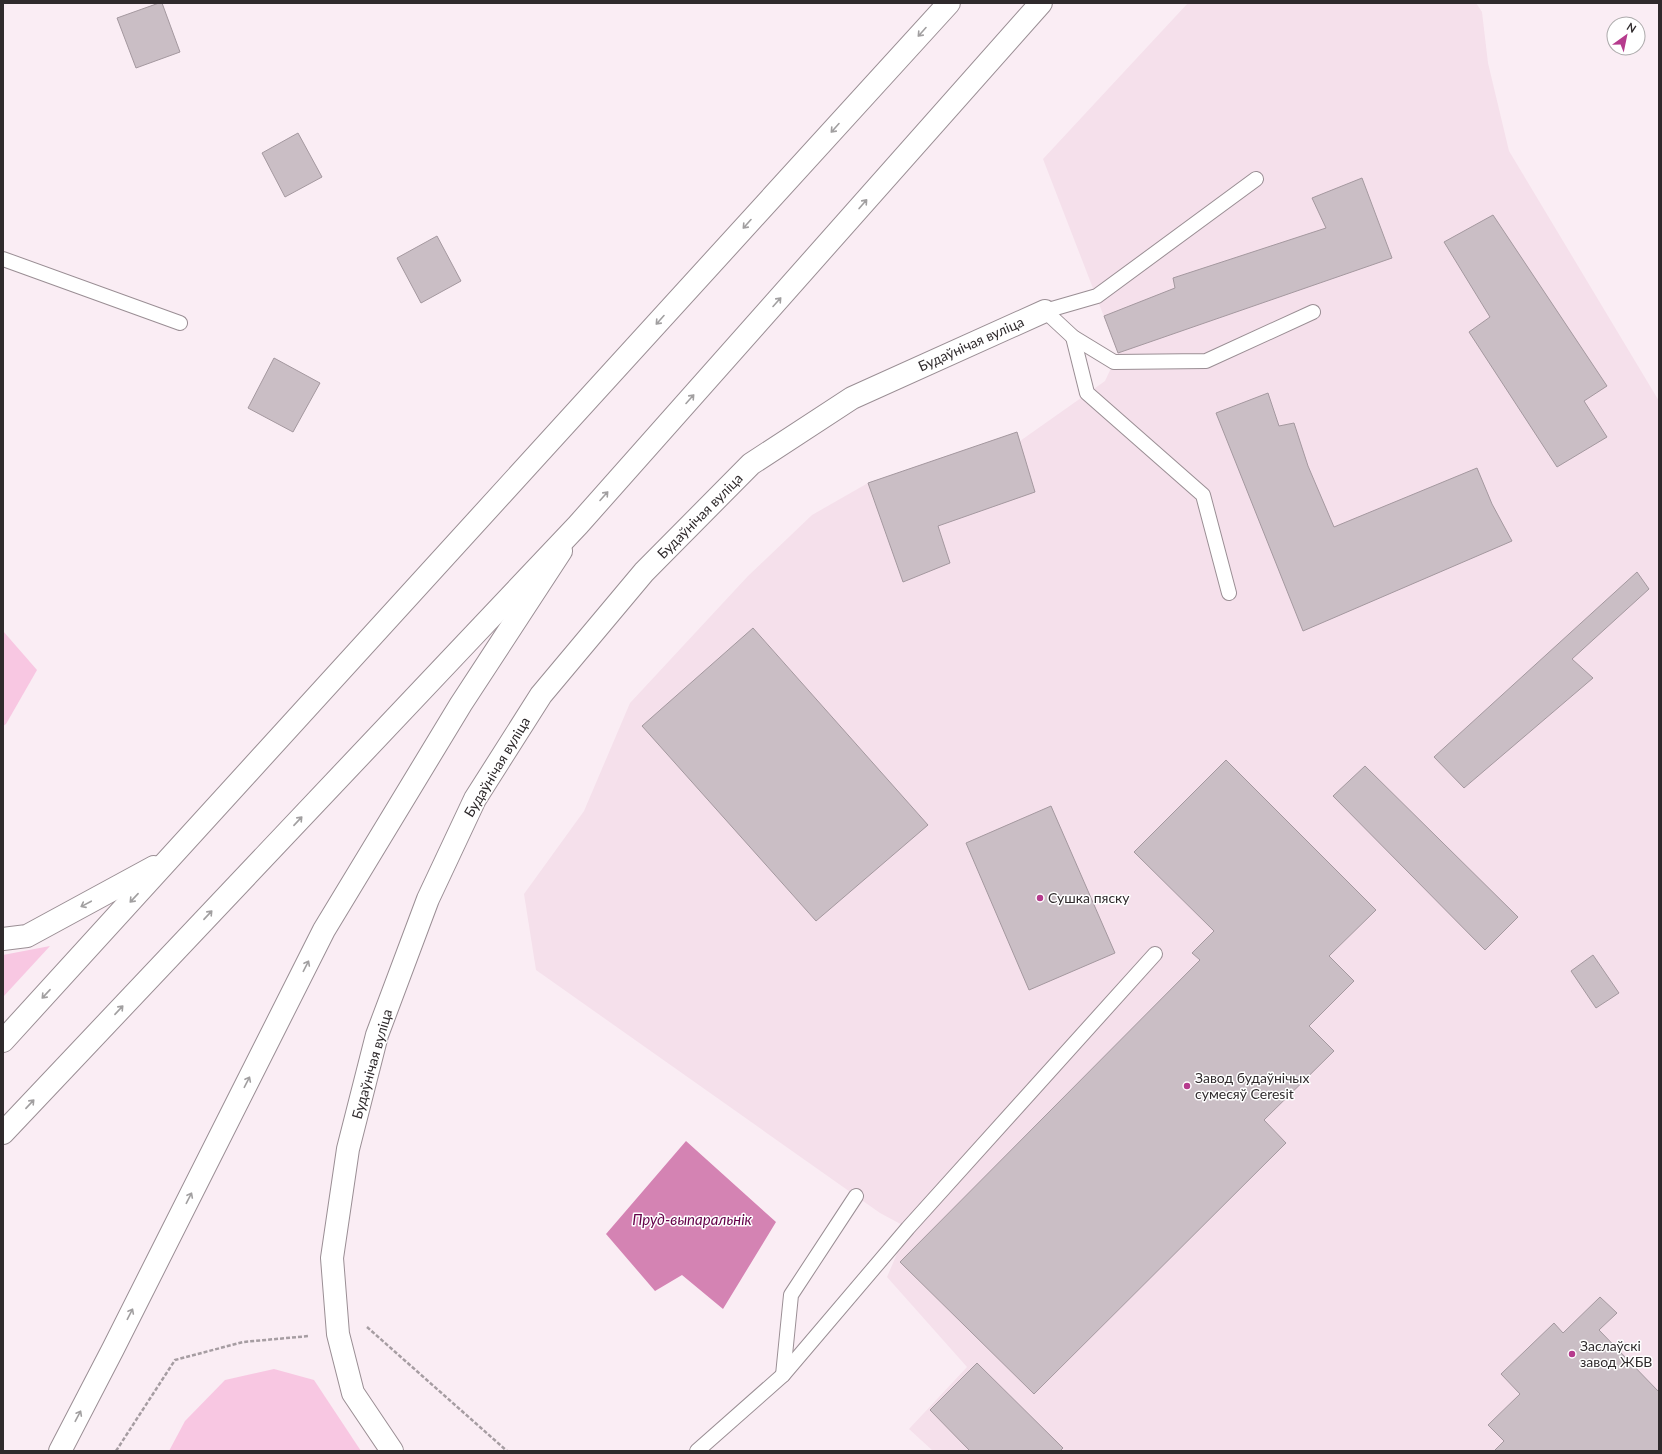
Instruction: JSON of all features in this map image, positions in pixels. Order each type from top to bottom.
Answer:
[{"type":"main road","points":[[3,1041],[949,3]]},
{"type":"main road","points":[[3,1133],[578,525],[1041,3]]},
{"type":"main road","name":"Будаўнічая вуліца","points":[[392,1451],[353,1393],[338,1334],[332,1258],[348,1149],[377,1035],[428,898],[476,798],[541,695],[644,572],[751,464],[852,398],[1045,311]]},
{"type":"main road","points":[[60,1451],[324,930],[461,704],[578,525]]},
{"type":"main road","points":[[3,939],[27,936],[170,859]]},
{"type":"lane","points":[[1045,311],[1097,296],[1256,179]]},
{"type":"lane","points":[[3,259],[180,323]]},
{"type":"lane","points":[[1045,311],[1073,337],[1114,362],[1206,360],[1313,312]]},
{"type":"lane","points":[[1073,337],[1087,393],[1203,495],[1229,593]]},
{"type":"lane","points":[[697,1451],[783,1375],[908,1228],[1155,954]]},
{"type":"lane","points":[[783,1375],[791,1295],[856,1196]]},
{"type":"path","points":[[116,1451],[175,1360],[243,1342],[338,1334],[363,1324],[507,1451]]},
{"type":"shaded area","points":[[1188,3],[1476,3],[1482,12],[1488,63],[1509,151],[1659,401],[1659,1451],[933,1451],[909,1429],[967,1367],[887,1277],[908,1228],[880,1213],[536,970],[524,894],[584,811],[630,703],[748,576],[812,515],[868,483],[1017,432],[1020,441],[1105,381],[1118,353],[1043,159]]},
{"type":"shaded area","points":[[3,631],[37,670],[6,724],[3,726]]},
{"type":"shaded area","points":[[50,946],[3,997],[3,955]]},
{"type":"shaded area","points":[[274,1369],[314,1380],[361,1451],[169,1451],[185,1421],[225,1380]]},
{"type":"water","name":"Пруд-выпаральнік","points":[[686,1141],[776,1222],[723,1309],[682,1275],[655,1291],[606,1234]]},
{"type":"building","points":[[162,3],[180,52],[136,68],[117,18]]},
{"type":"building","points":[[298,133],[322,177],[285,197],[262,153]]},
{"type":"building","points":[[1362,178],[1392,258],[1118,353],[1104,316],[1175,288],[1173,278],[1326,228],[1312,198]]},
{"type":"building","points":[[1493,215],[1607,386],[1584,401],[1607,437],[1557,467],[1469,332],[1490,317],[1444,242]]},
{"type":"building","points":[[437,236],[461,281],[421,303],[397,258]]},
{"type":"building","points":[[274,358],[320,383],[293,432],[248,408]]},
{"type":"building","points":[[1268,393],[1279,426],[1294,423],[1308,466],[1334,527],[1477,468],[1492,504],[1512,541],[1303,631],[1216,413]]},
{"type":"building","points":[[1017,432],[1035,492],[938,526],[950,563],[903,582],[868,483]]},
{"type":"building","points":[[1637,572],[1649,589],[1572,659],[1593,678],[1464,788],[1434,757]]},
{"type":"building","points":[[753,628],[928,825],[816,921],[642,726]]},
{"type":"building","name":"Завод будаўнічых сумесяў Ceresit","points":[[1226,760],[1376,910],[1329,956],[1354,981],[1309,1026],[1334,1051],[1264,1120],[1286,1143],[1034,1394],[900,1262],[1200,960],[1192,953],[1214,931],[1134,852]]},
{"type":"building","points":[[1365,766],[1518,917],[1485,950],[1333,796]]},
{"type":"building","name":"Сушка пяску","points":[[1051,806],[1115,953],[1029,990],[966,843]]},
{"type":"building","points":[[1593,955],[1619,993],[1596,1008],[1571,971]]},
{"type":"building","name":"Заслаўскі завод ЖБВ","points":[[1600,1297],[1617,1313],[1599,1330],[1659,1392],[1659,1451],[1494,1451],[1504,1441],[1488,1425],[1520,1394],[1501,1374],[1554,1323],[1563,1333]]},
{"type":"building","points":[[977,1363],[1063,1448],[1060,1451],[970,1451],[930,1410]]},
{"type":"place","name":"Сушка пяску","points":[[1040,898]]},
{"type":"place","name":"Завод будаўнічых сумесяў Ceresit","points":[[1187,1086]]},
{"type":"place","name":"Заслаўскі завод ЖБВ","points":[[1572,1354]]}]
